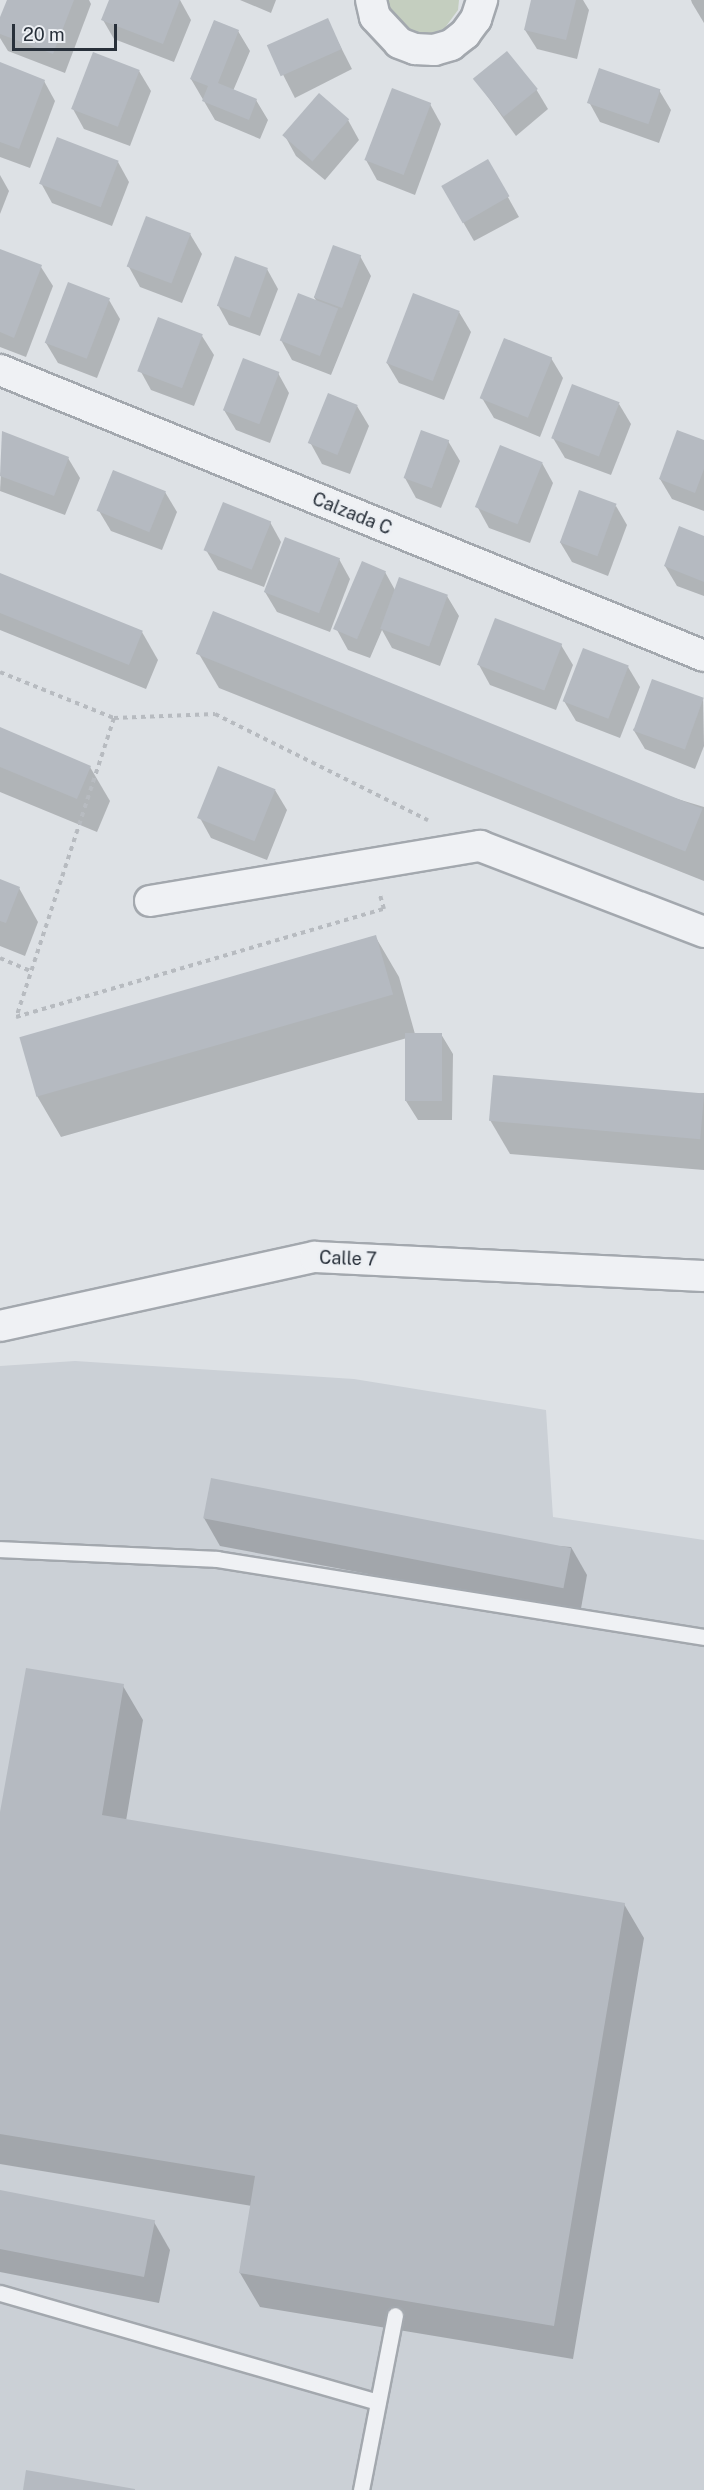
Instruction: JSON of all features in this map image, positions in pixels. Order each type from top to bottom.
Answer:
[{"type":"street","points":[[370,0],[375,17],[399,43],[434,50],[451,45],[465,34],[476,19],[482,0]]},
{"type":"street","name":"Calzada C","points":[[0,370],[704,657]]},
{"type":"street","points":[[150,901],[480,846],[704,932]]},
{"type":"street","name":"Calle 7","points":[[0,1326],[315,1257],[704,1276]]},
{"type":"lane","points":[[0,1549],[217,1559],[704,1637]]},
{"type":"lane","points":[[0,2293],[378,2402]]},
{"type":"lane","points":[[361,2490],[395,2315]]},
{"type":"path","points":[[0,672],[114,718],[216,714],[480,846]]},
{"type":"path","points":[[0,958],[31,971]]},
{"type":"shaded area","points":[[75,1361],[354,1379],[546,1410],[553,1517],[704,1540],[704,2490],[0,2490],[0,1366]]},
{"type":"green space","points":[[387,0],[459,0],[458,10],[444,29],[421,36],[410,33],[392,18]]},
{"type":"building","points":[[7,0],[74,0],[53,54],[0,34],[0,17]]},
{"type":"building","points":[[109,0],[180,0],[163,44],[101,20]]},
{"type":"building","points":[[531,0],[576,0],[566,40],[524,30]]},
{"type":"building","points":[[328,18],[342,49],[281,76],[267,45]]},
{"type":"building","points":[[214,20],[239,30],[218,83],[257,99],[249,120],[202,101],[208,86],[190,79]]},
{"type":"building","points":[[507,51],[538,89],[504,117],[473,79]]},
{"type":"building","points":[[93,52],[140,70],[118,127],[71,109]]},
{"type":"building","points":[[0,62],[45,80],[19,149],[0,142]]},
{"type":"building","points":[[599,68],[660,89],[648,124],[587,103]]},
{"type":"building","points":[[392,88],[431,103],[404,175],[364,160]]},
{"type":"building","points":[[319,93],[349,119],[312,162],[282,135]]},
{"type":"building","points":[[57,137],[119,161],[101,207],[39,184]]},
{"type":"building","points":[[488,159],[510,196],[463,223],[441,186]]},
{"type":"building","points":[[146,216],[191,233],[171,284],[127,266]]},
{"type":"building","points":[[333,245],[361,255],[342,308],[314,298]]},
{"type":"building","points":[[0,249],[42,265],[14,338],[0,332]]},
{"type":"building","points":[[235,256],[268,268],[250,318],[217,306]]},
{"type":"building","points":[[68,282],[110,298],[87,359],[45,343]]},
{"type":"building","points":[[298,293],[338,308],[320,356],[280,341]]},
{"type":"building","points":[[413,293],[460,311],[433,381],[386,363]]},
{"type":"building","points":[[158,317],[203,334],[182,388],[137,371]]},
{"type":"building","points":[[504,338],[552,357],[528,418],[480,398]]},
{"type":"building","points":[[243,358],[279,372],[259,424],[223,410]]},
{"type":"building","points":[[572,384],[620,402],[599,456],[551,438]]},
{"type":"building","points":[[328,393],[358,405],[337,455],[308,443]]},
{"type":"building","points":[[421,430],[449,440],[432,488],[404,478]]},
{"type":"building","points":[[677,430],[704,440],[704,469],[695,493],[659,479]]},
{"type":"building","points":[[2,431],[69,457],[54,496],[0,476]]},
{"type":"building","points":[[500,445],[543,462],[518,524],[475,507]]},
{"type":"building","points":[[113,470],[166,491],[149,532],[97,511]]},
{"type":"building","points":[[579,490],[617,504],[597,556],[560,543]]},
{"type":"building","points":[[223,502],[271,521],[252,570],[204,550]]},
{"type":"building","points":[[679,526],[704,536],[704,582],[664,566]]},
{"type":"building","points":[[285,537],[340,558],[319,613],[264,592]]},
{"type":"building","points":[[362,561],[386,571],[357,639],[333,629]]},
{"type":"building","points":[[0,573],[143,631],[129,665],[0,613]]},
{"type":"building","points":[[399,577],[448,595],[429,646],[380,629]]},
{"type":"building","points":[[213,611],[703,809],[685,851],[196,654]]},
{"type":"building","points":[[495,618],[562,644],[544,690],[477,665]]},
{"type":"building","points":[[583,648],[629,666],[608,719],[563,701]]},
{"type":"building","points":[[652,679],[704,698],[685,749],[633,731]]},
{"type":"building","points":[[0,727],[91,766],[77,799],[0,767]]},
{"type":"building","points":[[218,766],[275,789],[255,841],[197,818]]},
{"type":"building","points":[[0,879],[20,887],[6,923],[0,921]]},
{"type":"building","points":[[376,935],[393,995],[36,1097],[19,1037]]},
{"type":"building","points":[[405,1033],[442,1033],[442,1101],[405,1101]]},
{"type":"building","points":[[493,1075],[704,1093],[700,1139],[489,1121]]},
{"type":"building","points":[[211,1478],[571,1548],[563,1588],[203,1518]]},
{"type":"building","points":[[26,1668],[124,1684],[102,1815],[625,1903],[554,2326],[239,2273],[255,2176],[0,2134],[0,1812]]},
{"type":"building","points":[[0,2190],[155,2220],[144,2277],[0,2249]]},
{"type":"building","points":[[26,2470],[135,2489],[135,2490],[23,2490]]}]
